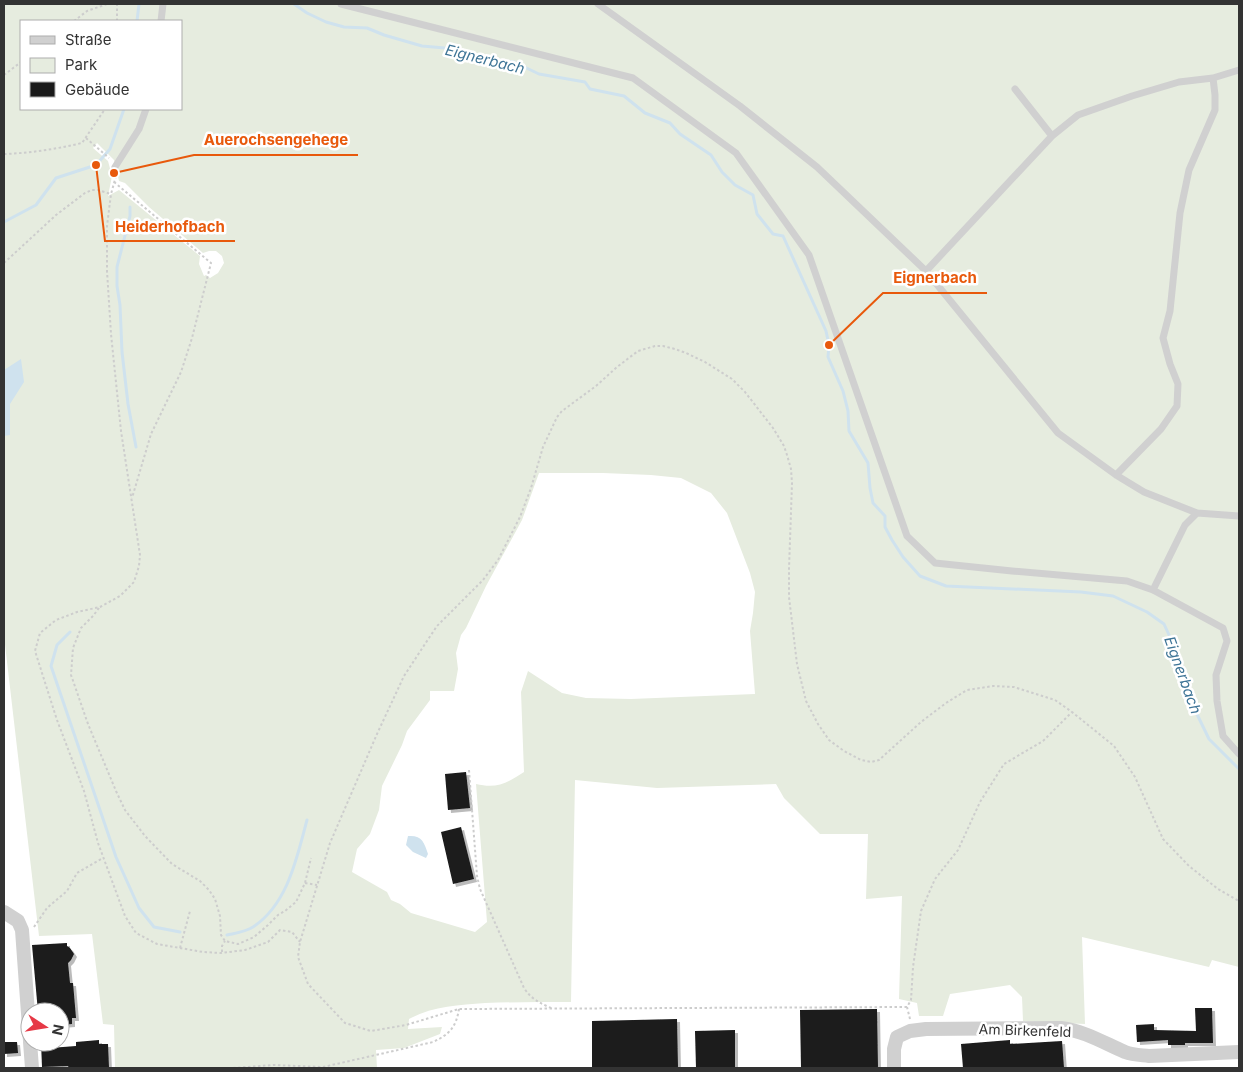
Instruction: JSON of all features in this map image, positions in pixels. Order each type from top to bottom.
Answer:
[{"type":"street","points":[[4,912],[18,921],[22,930],[27,1002]]},
{"type":"street","name":"Am Birkenfeld","points":[[894,1068],[894,1049],[897,1037],[910,1031],[926,1029],[1061,1028],[1074,1030],[1093,1037],[1125,1052],[1149,1056],[1239,1052]]},
{"type":"street","points":[[31,1052],[32,1068]]},
{"type":"lane","points":[[161,20],[163,4]]},
{"type":"lane","points":[[341,4],[633,78],[736,153],[809,255],[907,536],[935,563],[1127,581],[1153,590],[1223,628],[1227,641],[1216,675],[1216,701],[1223,736],[1239,754]]},
{"type":"lane","points":[[598,4],[740,106],[817,167],[926,271],[1058,433],[1116,475],[1144,492],[1197,513],[1239,516]]},
{"type":"lane","points":[[926,271],[1052,136],[1078,116],[1132,96],[1179,82],[1213,78],[1239,70]]},
{"type":"lane","points":[[1116,475],[1161,429],[1177,406],[1178,384],[1163,338],[1170,311],[1180,213],[1189,170],[1214,110],[1216,95],[1213,78]]},
{"type":"lane","points":[[1015,89],[1052,136]]},
{"type":"lane","points":[[115,167],[139,129],[146,110]]},
{"type":"lane","points":[[1153,590],[1185,525],[1197,513]]},
{"type":"path","points":[[75,20],[87,11],[107,4]]},
{"type":"path","points":[[117,4],[117,20]]},
{"type":"path","points":[[4,75],[20,63]]},
{"type":"path","points":[[4,154],[28,153],[82,143],[104,110]]},
{"type":"path","points":[[86,138],[108,156],[115,167],[116,175],[106,226],[107,271],[121,431],[140,555],[139,566],[134,582],[120,596],[100,607],[77,612],[56,620],[40,633],[35,651],[56,720],[84,791],[98,842],[125,916],[136,933],[158,944],[203,952],[222,953],[245,950],[268,942],[280,930],[292,932],[300,942]]},
{"type":"path","points":[[114,182],[211,263],[192,338],[180,372],[151,434],[132,501]]},
{"type":"path","points":[[4,263],[56,215],[85,192],[98,190],[111,194]]},
{"type":"path","points":[[906,1007],[459,1009],[406,1025],[371,1031],[345,1024],[308,984],[298,957],[300,942],[330,843],[350,793],[404,676],[437,626],[483,580],[498,560],[520,517],[543,447],[557,417],[562,411],[596,386],[617,366],[638,351],[655,346],[663,346],[686,353],[705,362],[732,379],[745,392],[773,428],[788,455],[792,491],[789,597],[797,664],[806,701],[829,740],[844,751],[861,760],[870,762],[879,760],[921,722],[967,690],[993,686],[1014,687],[1055,700],[1114,746],[1135,777],[1163,839],[1189,866],[1210,884],[1239,900]]},
{"type":"path","points":[[100,607],[81,628],[73,648],[71,675],[88,724],[125,810],[145,836],[172,864],[200,881],[209,890],[215,899],[220,916],[221,935],[225,941],[238,944],[254,937],[278,915],[296,902],[305,883],[311,858]]},
{"type":"path","points":[[906,1007],[911,1000],[913,967],[921,911],[935,879],[958,850],[980,802],[1004,764],[1043,741],[1072,712]]},
{"type":"path","points":[[468,770],[476,868],[480,889],[524,988],[536,1001],[553,1008]]},
{"type":"path","points":[[22,930],[35,927],[47,908],[67,891],[77,873],[104,857]]},
{"type":"path","points":[[305,883],[317,885]]},
{"type":"path","points":[[180,948],[190,912]]},
{"type":"path","points":[[222,953],[222,946],[225,941]]},
{"type":"path","points":[[906,1007],[910,1020]]},
{"type":"path","points":[[233,1068],[273,1065],[323,1067],[433,1042],[444,1037],[452,1029],[457,1020],[459,1009]]},
{"type":"green space","points":[[4,4],[1239,4],[1239,967],[1212,960],[1209,967],[1082,937],[1085,1024],[1023,1021],[1022,997],[1010,985],[950,994],[943,1016],[919,1016],[917,1003],[899,999],[902,896],[866,899],[868,834],[820,834],[784,798],[776,784],[657,788],[575,780],[571,1002],[485,1003],[427,1011],[409,1019],[408,1029],[442,1027],[440,1034],[404,1048],[376,1050],[377,1068],[115,1068],[114,1025],[103,1024],[92,934],[39,936],[4,636]],"holes":[[[97,143],[114,160],[119,181],[125,183],[149,207],[203,253],[216,251],[222,256],[224,263],[218,273],[210,278],[206,275],[204,276],[199,264],[200,256],[119,190],[108,196],[112,176],[108,161],[93,148]],[[539,473],[603,473],[681,478],[711,493],[727,513],[750,573],[755,592],[750,631],[755,694],[631,699],[586,698],[562,693],[528,671],[521,692],[524,772],[502,784],[490,786],[476,784],[487,922],[475,932],[411,913],[400,904],[391,900],[387,892],[352,872],[357,849],[370,834],[379,810],[382,786],[407,731],[430,700],[430,691],[454,691],[458,669],[456,653],[461,635],[522,520]]]},
{"type":"water","points":[[21,359],[24,382],[10,404],[10,435],[4,436],[4,370]]},
{"type":"water","points":[[408,836],[422,840],[428,854],[426,858],[413,852],[406,845]]},
{"type":"building","points":[[466,772],[470,808],[448,810],[445,774]]},
{"type":"building","points":[[461,827],[474,879],[453,884],[441,832]]},
{"type":"building","points":[[67,943],[67,946],[74,954],[68,963],[70,983],[73,983],[76,1018],[72,1018],[72,1024],[70,1024],[70,1002],[37,1002],[32,945]]},
{"type":"building","points":[[1195,1008],[1212,1008],[1213,1043],[1168,1045],[1168,1040],[1137,1042],[1136,1025],[1154,1024],[1154,1030],[1196,1031]]},
{"type":"building","points":[[877,1009],[878,1068],[801,1068],[800,1010]]},
{"type":"building","points":[[677,1019],[678,1068],[592,1068],[592,1021]]},
{"type":"building","points":[[735,1030],[735,1068],[696,1068],[695,1031]]},
{"type":"building","points":[[99,1040],[99,1044],[108,1044],[109,1068],[42,1067],[41,1052],[70,1052],[70,1046],[76,1046],[76,1042]]},
{"type":"building","points":[[1010,1040],[1010,1044],[1062,1041],[1064,1068],[963,1068],[961,1044]]},
{"type":"building","points":[[4,1042],[17,1042],[18,1053],[4,1054]]},
{"type":"waterway","points":[[137,20],[139,4]]},
{"type":"waterway","name":"Eignerbach","points":[[294,4],[326,22],[344,27],[367,28],[422,46],[456,49],[475,59],[514,62],[539,74],[585,82],[590,89],[624,96],[645,113],[670,123],[680,134],[711,155],[722,172],[735,185],[753,195],[757,214],[773,234],[783,236],[826,331],[829,345],[828,357],[843,391],[848,411],[849,431],[868,463],[873,503],[885,516],[885,527],[903,557],[920,576],[946,586],[1081,592],[1113,596],[1147,612],[1164,624],[1180,659],[1193,706],[1209,739],[1239,769]]},
{"type":"waterway","points":[[4,222],[36,205],[56,178],[96,165],[110,149],[124,110]]},
{"type":"waterway","points":[[130,207],[130,216],[117,267],[117,286],[128,404],[136,447]]},
{"type":"waterway","points":[[70,632],[57,645],[51,666],[116,857],[139,908],[154,927],[180,932]]},
{"type":"waterway","points":[[227,935],[253,927],[275,906],[283,893],[295,864],[307,820]]},
{"type":"place","name":"Heiderhofbach","points":[[96,165]]},
{"type":"place","name":"Auerochsengehege","points":[[114,173]]},
{"type":"place","name":"Eignerbach","points":[[829,345]]}]
